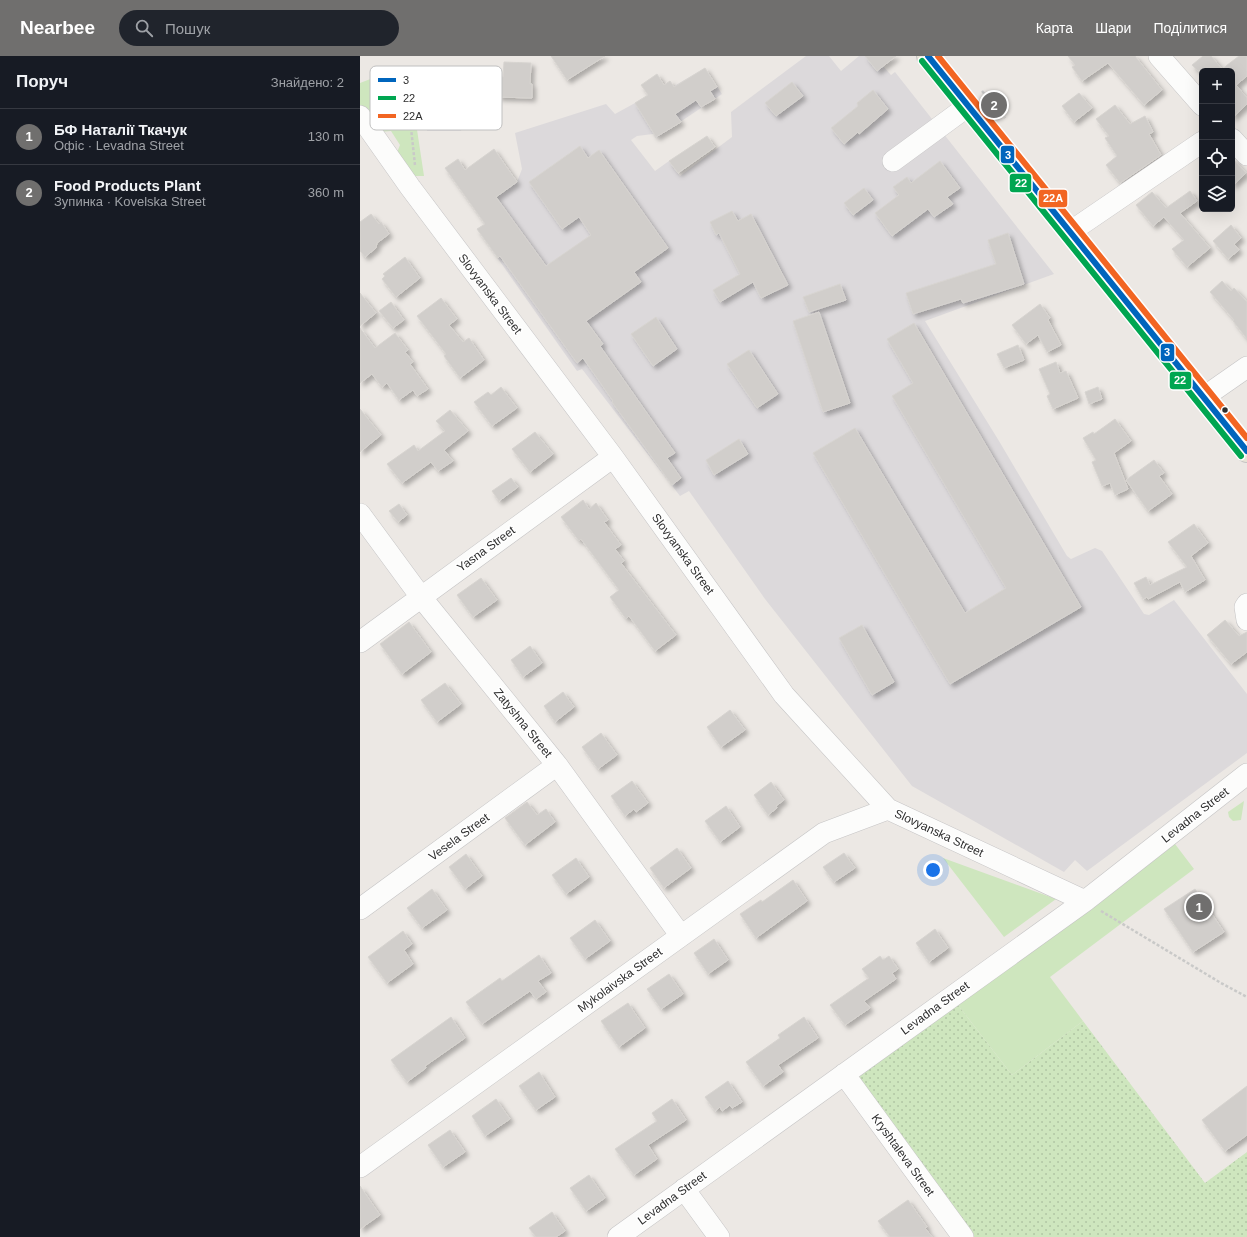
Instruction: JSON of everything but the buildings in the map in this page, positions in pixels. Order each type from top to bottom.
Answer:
[{"type":"main road","points":[[928,56],[975,98],[1070,232],[1247,451]]},
{"type":"street","points":[[1158,56],[1201,104]]},
{"type":"street","points":[[893,161],[975,98]]},
{"type":"street","name":"Slovyanska Street","points":[[360,116],[446,236],[613,457],[784,695],[888,809],[1085,901]]},
{"type":"street","points":[[1233,140],[1247,155]]},
{"type":"street","points":[[1070,232],[1199,144]]},
{"type":"street","points":[[1204,397],[1247,367]]},
{"type":"street","name":"Yasna Street","points":[[360,642],[613,457]]},
{"type":"street","name":"Zatyshna Street","points":[[360,514],[421,597],[557,765],[681,936]]},
{"type":"street","points":[[1247,604],[1245,607],[1247,620]]},
{"type":"street","name":"Vesela Street","points":[[360,909],[557,765]]},
{"type":"street","name":"Levadna Street","points":[[618,1237],[1085,901],[1247,774]]},
{"type":"street","name":"Mykolaivska Street","points":[[360,1167],[824,833],[888,809]]},
{"type":"street","name":"Kryshtaleva Street","points":[[844,1074],[963,1237]]},
{"type":"street","points":[[684,1189],[719,1237]]},
{"type":"path","points":[[975,98],[1004,118]]},
{"type":"path","points":[[411,130],[415,168]]},
{"type":"path","points":[[1085,901],[1221,984],[1247,997]]},
{"type":"shaded area","points":[[806,56],[829,56],[841,71],[859,56],[884,56],[883,66],[891,75],[895,72],[1054,274],[925,321],[999,441],[1067,556],[1071,559],[1095,548],[1102,551],[1144,614],[1149,615],[1174,600],[1247,694],[1247,753],[1087,871],[1075,860],[1064,872],[912,786],[765,599],[689,491],[680,496],[582,369],[577,371],[477,229],[485,224],[476,212],[517,182],[522,169],[515,133],[606,104],[615,114],[670,81],[674,86],[705,68],[722,94],[656,138],[653,134],[637,136],[631,140],[655,171],[669,161],[680,176],[732,137],[731,112]]},
{"type":"shaded area","points":[[427,130],[461,130],[461,131]]},
{"type":"green space","points":[[370,79],[370,120],[360,106],[360,83]]},
{"type":"green space","points":[[378,130],[417,130],[424,176],[412,176],[396,155],[400,145],[391,131],[379,132]]},
{"type":"green space","points":[[1244,801],[1241,820],[1233,821],[1229,817],[1228,812]]},
{"type":"green space","points":[[1175,844],[1194,869],[1050,977],[1083,1021],[1012,1075],[958,1005]]},
{"type":"green space","points":[[943,858],[1056,899],[1004,937]]},
{"type":"green space","points":[[958,1005],[1012,1075],[1083,1021],[1205,1183],[1247,1152],[1247,1237],[953,1237],[843,1087]]},
{"type":"transit line","name":"3","points":[[928,56],[1247,451]]},
{"type":"transit line","name":"22А","points":[[938,56],[1247,438]]},
{"type":"transit line","name":"22","points":[[922,61],[1241,456]]},
{"type":"place","name":"Food Products Plant","points":[[994,105]]},
{"type":"place","name":"БФ Наталії Ткачук","points":[[1199,907]]}]
